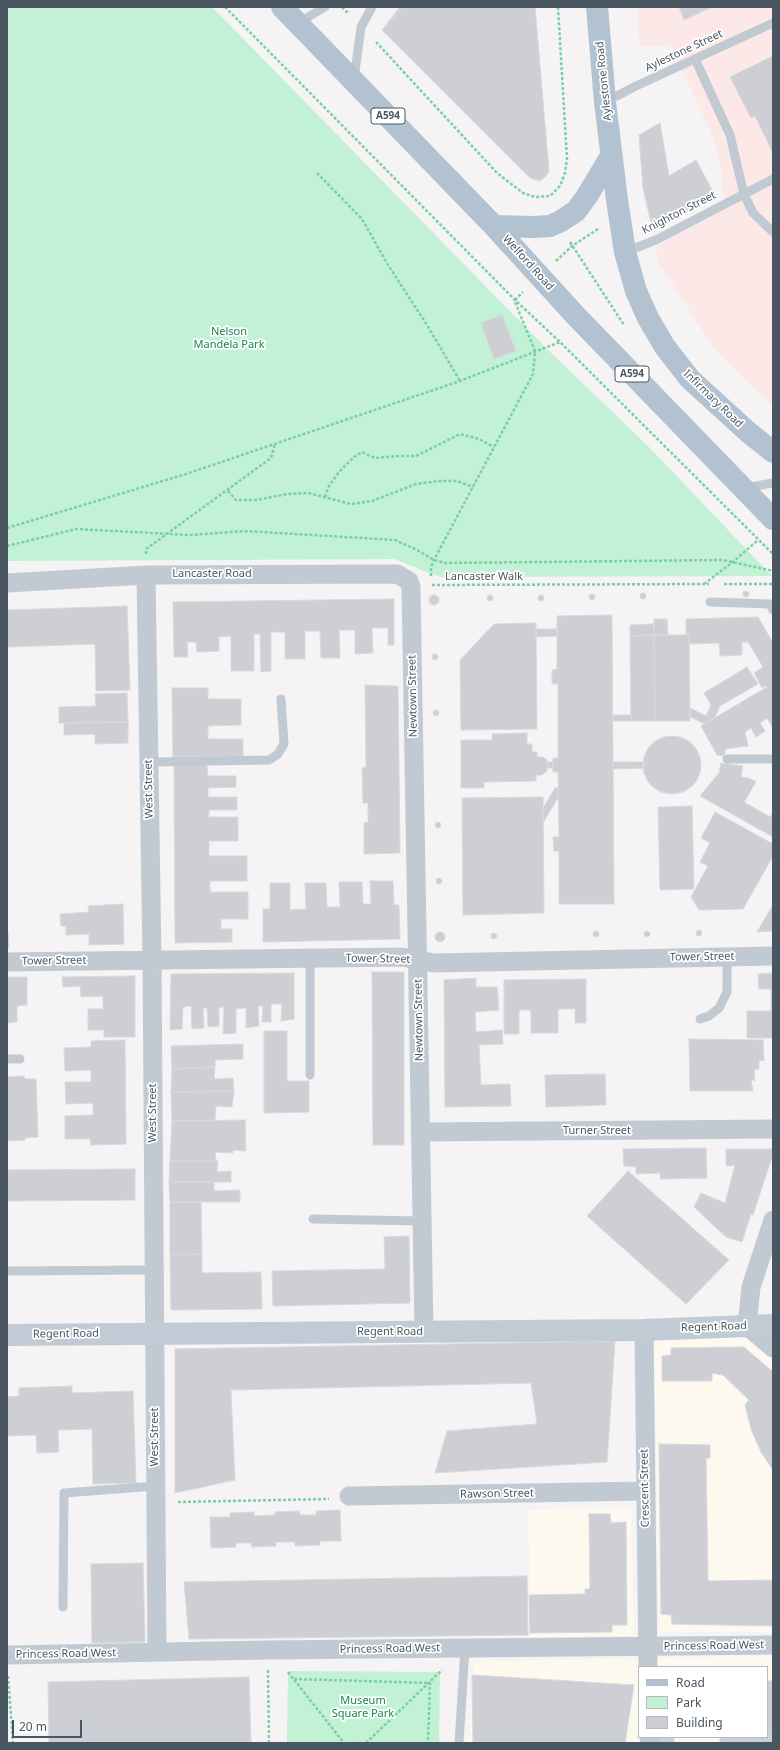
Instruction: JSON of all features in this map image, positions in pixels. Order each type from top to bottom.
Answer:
[{"type":"main road","name":"Welford Road","points":[[282,7],[494,226],[576,316],[743,488],[768,527]]},
{"type":"main road","name":"Aylestone Road","points":[[597,7],[611,156]]},
{"type":"main road","points":[[494,226],[550,226],[561,221],[576,211],[587,196],[611,156]]},
{"type":"main road","name":"Infirmary Road","points":[[611,156],[625,252],[636,291],[648,318],[665,346],[690,379],[748,432],[773,452]]},
{"type":"street","name":"Lancaster Road","points":[[7,583],[146,574],[397,574],[409,581],[411,587]]},
{"type":"street","name":"West Street","points":[[146,574],[152,960],[157,1652]]},
{"type":"street","name":"Newtown Street","points":[[411,587],[419,960],[424,1332]]},
{"type":"street","name":"Tower Street","points":[[7,962],[402,957],[434,963],[773,956]]},
{"type":"street","name":"Turner Street","points":[[421,1132],[773,1129]]},
{"type":"street","points":[[773,1220],[751,1287],[747,1326],[773,1348]]},
{"type":"street","name":"Regent Road","points":[[7,1335],[644,1330],[773,1325]]},
{"type":"street","name":"Crescent Street","points":[[644,1330],[648,1666]]},
{"type":"street","name":"Rawson Street","points":[[349,1496],[645,1491]]},
{"type":"street","name":"Princess Road West","points":[[7,1664],[157,1652],[773,1645]]},
{"type":"lane","points":[[298,23],[325,7]]},
{"type":"lane","points":[[354,80],[361,27],[372,7]]},
{"type":"lane","name":"Aylestone Street","points":[[606,102],[636,86],[773,23]]},
{"type":"lane","points":[[695,59],[730,136],[744,194],[753,213],[773,232]]},
{"type":"lane","name":"Knighton Street","points":[[625,252],[656,240],[773,179]]},
{"type":"lane","points":[[743,488],[773,483]]},
{"type":"lane","points":[[710,602],[770,604],[773,610]]},
{"type":"lane","points":[[149,762],[269,760],[278,754],[284,744],[281,699]]},
{"type":"lane","points":[[727,759],[773,759]]},
{"type":"lane","points":[[700,1019],[709,1016],[719,1008],[727,992],[727,957]]},
{"type":"lane","points":[[310,959],[310,1075]]},
{"type":"lane","points":[[7,1059],[20,1059]]},
{"type":"lane","points":[[313,1219],[422,1221]]},
{"type":"lane","points":[[7,1271],[154,1270]]},
{"type":"lane","points":[[63,1607],[64,1493],[156,1494]]},
{"type":"lane","points":[[459,1743],[465,1648]]},
{"type":"path","points":[[224,7],[514,300],[560,342],[773,554]]},
{"type":"path","points":[[342,7],[497,173],[523,193],[535,197],[550,196],[560,186],[565,173],[567,159],[558,7]]},
{"type":"path","points":[[317,173],[362,219],[388,265],[427,325],[460,381]]},
{"type":"path","points":[[514,300],[578,242],[602,226],[621,222]]},
{"type":"path","points":[[514,300],[535,351]]},
{"type":"path","points":[[7,528],[113,497],[275,444],[460,381],[560,342]]},
{"type":"path","name":"Lancaster Walk","points":[[535,351],[533,374],[434,560],[431,567],[431,585],[712,584]]},
{"type":"path","points":[[325,497],[329,486],[339,472],[354,457],[362,452],[375,458],[416,456],[460,434],[479,439],[494,447]]},
{"type":"path","points":[[146,574],[146,550],[271,458],[275,444]]},
{"type":"path","points":[[228,491],[236,500],[257,500],[287,494],[308,493],[351,504],[372,501],[416,484],[438,480],[457,481],[473,487]]},
{"type":"path","points":[[704,584],[758,540],[768,527]]},
{"type":"path","points":[[7,546],[76,529],[167,535],[245,532],[395,540],[434,560],[445,563],[723,560],[734,561],[773,571]]},
{"type":"path","points":[[719,584],[773,584]]},
{"type":"path","points":[[156,1494],[331,1499],[349,1496]]},
{"type":"path","points":[[366,1743],[465,1648]]},
{"type":"path","points":[[7,1664],[13,1743]]},
{"type":"path","points":[[269,1743],[268,1668],[275,1669]]},
{"type":"path","points":[[281,1670],[288,1671],[344,1743]]},
{"type":"path","points":[[294,1679],[430,1683]]},
{"type":"path","points":[[428,1743],[430,1683]]},
{"type":"path","points":[[352,1743],[359,1743]]},
{"type":"shaded area","points":[[637,7],[773,7],[773,406],[714,349],[659,263],[655,247],[730,207],[723,191],[720,161],[711,132],[670,45],[640,47]]},
{"type":"shaded area","points":[[743,1334],[773,1361],[773,1632],[659,1632],[654,1336]]},
{"type":"shaded area","points":[[631,1508],[634,1636],[531,1638],[528,1510]]},
{"type":"shaded area","points":[[773,1656],[773,1743],[469,1743],[474,1661]]},
{"type":"green space","name":"Nelson Mandela Park","points":[[7,7],[212,7],[548,350],[648,446],[772,576],[440,577],[394,559],[7,561]]},
{"type":"green space","name":"Museum Square Park","points":[[288,1671],[440,1672],[439,1743],[287,1743]]},
{"type":"building","points":[[400,7],[404,7],[382,30]]},
{"type":"building","points":[[404,7],[535,7],[549,171],[545,177],[540,181],[530,178],[382,30]]},
{"type":"building","points":[[679,7],[712,7],[684,20]]},
{"type":"building","points":[[773,56],[773,153],[755,116],[751,118],[730,77]]},
{"type":"building","points":[[660,123],[669,176],[696,160],[716,197],[672,220],[652,227],[643,188],[639,135]]},
{"type":"building","points":[[502,315],[516,351],[494,359],[481,323]]},
{"type":"building","points":[[746,591],[749,594],[746,597],[743,594]]},
{"type":"building","points":[[643,593],[646,596],[643,599],[640,596]]},
{"type":"building","points":[[592,594],[595,597],[592,600],[589,597]]},
{"type":"building","points":[[432,595],[436,595],[438,596],[438,604],[432,605],[429,602],[429,598]]},
{"type":"building","points":[[490,595],[493,598],[490,601],[487,598]]},
{"type":"building","points":[[541,595],[544,598],[541,601],[538,598]]},
{"type":"building","points":[[394,599],[394,645],[388,645],[388,628],[372,628],[373,653],[355,654],[355,630],[339,630],[340,658],[321,658],[320,631],[305,631],[305,659],[285,659],[285,632],[271,632],[271,671],[261,672],[260,634],[254,634],[254,671],[231,671],[231,636],[219,637],[219,651],[197,652],[196,642],[187,642],[188,657],[174,657],[173,602]]},
{"type":"building","points":[[127,606],[130,690],[96,691],[95,644],[7,647],[7,610]]},
{"type":"building","points":[[612,615],[614,904],[559,904],[559,851],[554,851],[553,837],[559,837],[558,772],[553,772],[553,758],[558,758],[558,684],[552,684],[552,670],[557,669],[557,616]]},
{"type":"building","points":[[758,617],[773,643],[773,728],[767,718],[760,723],[765,731],[756,737],[751,728],[745,732],[748,746],[725,749],[725,754],[722,756],[717,755],[701,726],[767,687],[766,685],[762,688],[754,673],[763,667],[748,642],[742,642],[742,655],[720,656],[719,643],[689,644],[689,635],[686,635],[686,619]]},
{"type":"building","points":[[654,619],[667,619],[668,635],[654,635]]},
{"type":"building","points":[[536,623],[537,729],[461,730],[460,660],[494,624]]},
{"type":"building","points":[[654,624],[654,635],[630,636],[630,625]]},
{"type":"building","points":[[536,629],[557,629],[557,636],[536,637]]},
{"type":"building","points":[[654,635],[689,635],[690,721],[655,721]]},
{"type":"building","points":[[654,635],[655,721],[631,721],[630,636]]},
{"type":"building","points":[[435,654],[438,657],[435,660],[432,657]]},
{"type":"building","points":[[747,667],[758,684],[720,706],[714,719],[706,716],[711,705],[704,693]]},
{"type":"building","points":[[365,685],[398,686],[400,853],[364,854],[364,823],[368,822],[368,803],[363,803],[362,768],[366,767]]},
{"type":"building","points":[[172,688],[208,688],[208,699],[241,699],[241,725],[208,726],[208,739],[243,739],[243,756],[173,757]]},
{"type":"building","points":[[127,693],[128,722],[59,723],[59,707],[96,706],[95,694]]},
{"type":"building","points":[[690,708],[713,719],[705,724],[690,717]]},
{"type":"building","points":[[436,710],[439,713],[436,716],[433,713]]},
{"type":"building","points":[[613,715],[631,715],[631,721],[613,721]]},
{"type":"building","points":[[128,722],[128,743],[95,744],[95,734],[64,735],[64,723]]},
{"type":"building","points":[[527,733],[527,744],[532,744],[532,752],[537,752],[537,757],[543,757],[547,760],[547,771],[542,775],[536,775],[536,781],[484,782],[484,788],[461,788],[461,740],[492,740],[492,734]]},
{"type":"building","points":[[672,736],[688,741],[696,749],[701,765],[696,781],[688,789],[672,794],[656,789],[648,781],[643,765],[648,749],[656,741]]},
{"type":"building","points":[[547,762],[553,762],[553,768],[547,768]]},
{"type":"building","points":[[613,762],[644,762],[644,768],[613,769]]},
{"type":"building","points":[[721,763],[743,766],[741,777],[749,778],[756,782],[744,802],[770,817],[773,812],[773,837],[700,796],[719,773]]},
{"type":"building","points":[[174,765],[207,765],[208,776],[236,776],[236,787],[208,788],[208,797],[237,797],[237,810],[209,810],[209,817],[238,817],[238,841],[209,841],[209,856],[247,856],[247,881],[210,881],[210,892],[248,892],[248,919],[221,919],[221,929],[232,929],[232,942],[175,943]]},
{"type":"building","points":[[555,788],[558,788],[559,796],[543,823],[543,808]]},
{"type":"building","points":[[543,797],[544,913],[463,915],[462,798]]},
{"type":"building","points":[[692,806],[694,889],[660,890],[658,807]]},
{"type":"building","points":[[715,812],[773,844],[773,856],[743,909],[699,910],[691,897],[708,866],[700,862],[710,843],[701,838]]},
{"type":"building","points":[[438,822],[441,825],[438,828],[435,825]]},
{"type":"building","points":[[439,878],[442,881],[439,884],[436,881]]},
{"type":"building","points":[[370,881],[393,881],[394,905],[399,905],[400,939],[263,942],[263,909],[270,909],[270,883],[290,883],[290,910],[306,909],[305,883],[326,883],[327,907],[340,907],[339,882],[362,882],[363,904],[371,904]]},
{"type":"building","points":[[123,904],[124,944],[89,945],[89,934],[66,935],[66,926],[61,926],[60,914],[89,912],[88,906]]},
{"type":"building","points":[[773,905],[773,931],[757,932]]},
{"type":"building","points":[[699,930],[702,933],[699,936],[696,933]]},
{"type":"building","points":[[596,931],[599,934],[596,937],[593,934]]},
{"type":"building","points":[[647,931],[650,934],[647,937],[644,934]]},
{"type":"building","points":[[8,932],[9,947],[7,947]]},
{"type":"building","points":[[438,932],[442,932],[444,933],[444,941],[438,942],[435,939],[435,935]]},
{"type":"building","points":[[494,933],[497,936],[494,939],[491,936]]},
{"type":"building","points":[[372,972],[404,972],[404,1145],[373,1145]]},
{"type":"building","points":[[294,973],[294,1019],[281,1021],[282,1004],[271,1004],[271,1022],[262,1022],[263,1006],[258,1006],[259,1026],[246,1028],[246,1008],[236,1009],[236,1033],[223,1034],[224,1007],[219,1007],[219,1026],[208,1027],[207,1008],[203,1008],[204,1028],[192,1029],[191,1006],[183,1007],[182,1029],[170,1030],[171,974]]},
{"type":"building","points":[[773,973],[773,1038],[747,1038],[747,1011],[771,1011],[771,989],[759,989],[758,974]]},
{"type":"building","points":[[135,976],[135,1037],[104,1037],[104,1030],[88,1030],[88,1009],[103,1009],[103,996],[81,997],[80,986],[63,987],[62,977]]},
{"type":"building","points":[[7,977],[27,977],[27,1005],[17,1006],[17,1022],[7,1023]]},
{"type":"building","points":[[476,978],[476,987],[497,987],[499,1010],[475,1012],[476,1032],[502,1030],[503,1044],[479,1045],[481,1085],[510,1084],[511,1106],[445,1107],[444,980]]},
{"type":"building","points":[[586,979],[586,1023],[575,1023],[575,1009],[558,1009],[558,1033],[531,1033],[531,1010],[519,1010],[519,1034],[504,1034],[504,980]]},
{"type":"building","points":[[264,1031],[287,1031],[287,1081],[309,1081],[309,1112],[264,1113]]},
{"type":"building","points":[[689,1039],[763,1040],[764,1061],[759,1060],[759,1069],[754,1070],[755,1081],[751,1079],[753,1091],[690,1091]]},
{"type":"building","points":[[125,1040],[126,1144],[91,1145],[90,1139],[65,1139],[65,1116],[93,1115],[93,1103],[66,1104],[65,1082],[91,1082],[91,1070],[65,1071],[64,1048],[91,1047],[91,1041]]},
{"type":"building","points":[[243,1044],[243,1059],[215,1060],[215,1067],[172,1069],[171,1046]]},
{"type":"building","points":[[215,1067],[214,1079],[233,1078],[234,1091],[171,1092],[172,1069]]},
{"type":"building","points":[[605,1074],[606,1105],[546,1107],[545,1075]]},
{"type":"building","points":[[24,1076],[25,1079],[36,1079],[38,1137],[25,1138],[25,1140],[7,1141],[7,1077]]},
{"type":"building","points":[[234,1091],[232,1107],[216,1106],[215,1120],[172,1121],[171,1092]]},
{"type":"building","points":[[245,1120],[246,1151],[233,1150],[233,1153],[215,1152],[216,1161],[170,1161],[172,1121]]},
{"type":"building","points":[[706,1148],[707,1178],[660,1179],[660,1173],[636,1174],[636,1167],[624,1166],[623,1149]]},
{"type":"building","points":[[726,1149],[773,1149],[773,1154],[753,1215],[751,1214],[742,1242],[726,1237],[694,1207],[701,1193],[725,1203],[735,1165],[726,1166]]},
{"type":"building","points":[[170,1161],[218,1161],[217,1172],[231,1171],[231,1182],[169,1182]]},
{"type":"building","points":[[135,1169],[135,1200],[7,1201],[7,1170]]},
{"type":"building","points":[[628,1171],[729,1260],[686,1304],[587,1216]]},
{"type":"building","points":[[169,1182],[214,1182],[214,1191],[240,1190],[240,1202],[170,1202]]},
{"type":"building","points":[[170,1202],[201,1202],[202,1254],[170,1255]]},
{"type":"building","points":[[409,1236],[410,1303],[273,1306],[272,1271],[385,1269],[384,1237]]},
{"type":"building","points":[[202,1254],[202,1273],[261,1272],[262,1309],[171,1310],[170,1255]]},
{"type":"building","points":[[615,1341],[607,1462],[435,1473],[447,1431],[537,1424],[531,1383],[231,1390],[235,1480],[175,1493],[175,1349]]},
{"type":"building","points":[[744,1347],[773,1372],[773,1470],[761,1452],[751,1429],[745,1405],[749,1400],[723,1375],[712,1373],[712,1381],[662,1381],[662,1356],[671,1355],[671,1348]]},
{"type":"building","points":[[72,1386],[72,1393],[133,1391],[136,1483],[93,1484],[92,1429],[58,1430],[59,1452],[37,1453],[36,1435],[7,1436],[7,1397],[19,1396],[19,1388]]},
{"type":"building","points":[[659,1444],[710,1445],[710,1458],[706,1458],[708,1581],[773,1580],[773,1626],[672,1624],[671,1615],[661,1614]]},
{"type":"building","points":[[340,1510],[341,1541],[320,1541],[320,1545],[295,1546],[295,1542],[276,1542],[276,1546],[252,1547],[251,1543],[236,1543],[236,1547],[211,1548],[210,1517],[230,1517],[230,1513],[254,1512],[254,1516],[275,1515],[275,1512],[299,1511],[300,1515],[316,1515],[316,1511]]},
{"type":"building","points":[[589,1514],[610,1514],[611,1523],[626,1522],[627,1625],[612,1625],[612,1632],[530,1633],[529,1595],[585,1594],[585,1589],[590,1589]]},
{"type":"building","points":[[143,1563],[145,1642],[92,1643],[91,1564]]},
{"type":"building","points":[[527,1576],[528,1635],[189,1639],[184,1582]]},
{"type":"building","points":[[472,1675],[634,1685],[625,1743],[473,1743]]},
{"type":"building","points":[[249,1677],[251,1743],[49,1743],[48,1682]]},
{"type":"building","points":[[768,1681],[773,1681],[772,1743],[720,1743],[720,1738],[768,1738]]},
{"type":"building","points":[[653,1738],[674,1738],[674,1743],[653,1743]]}]
